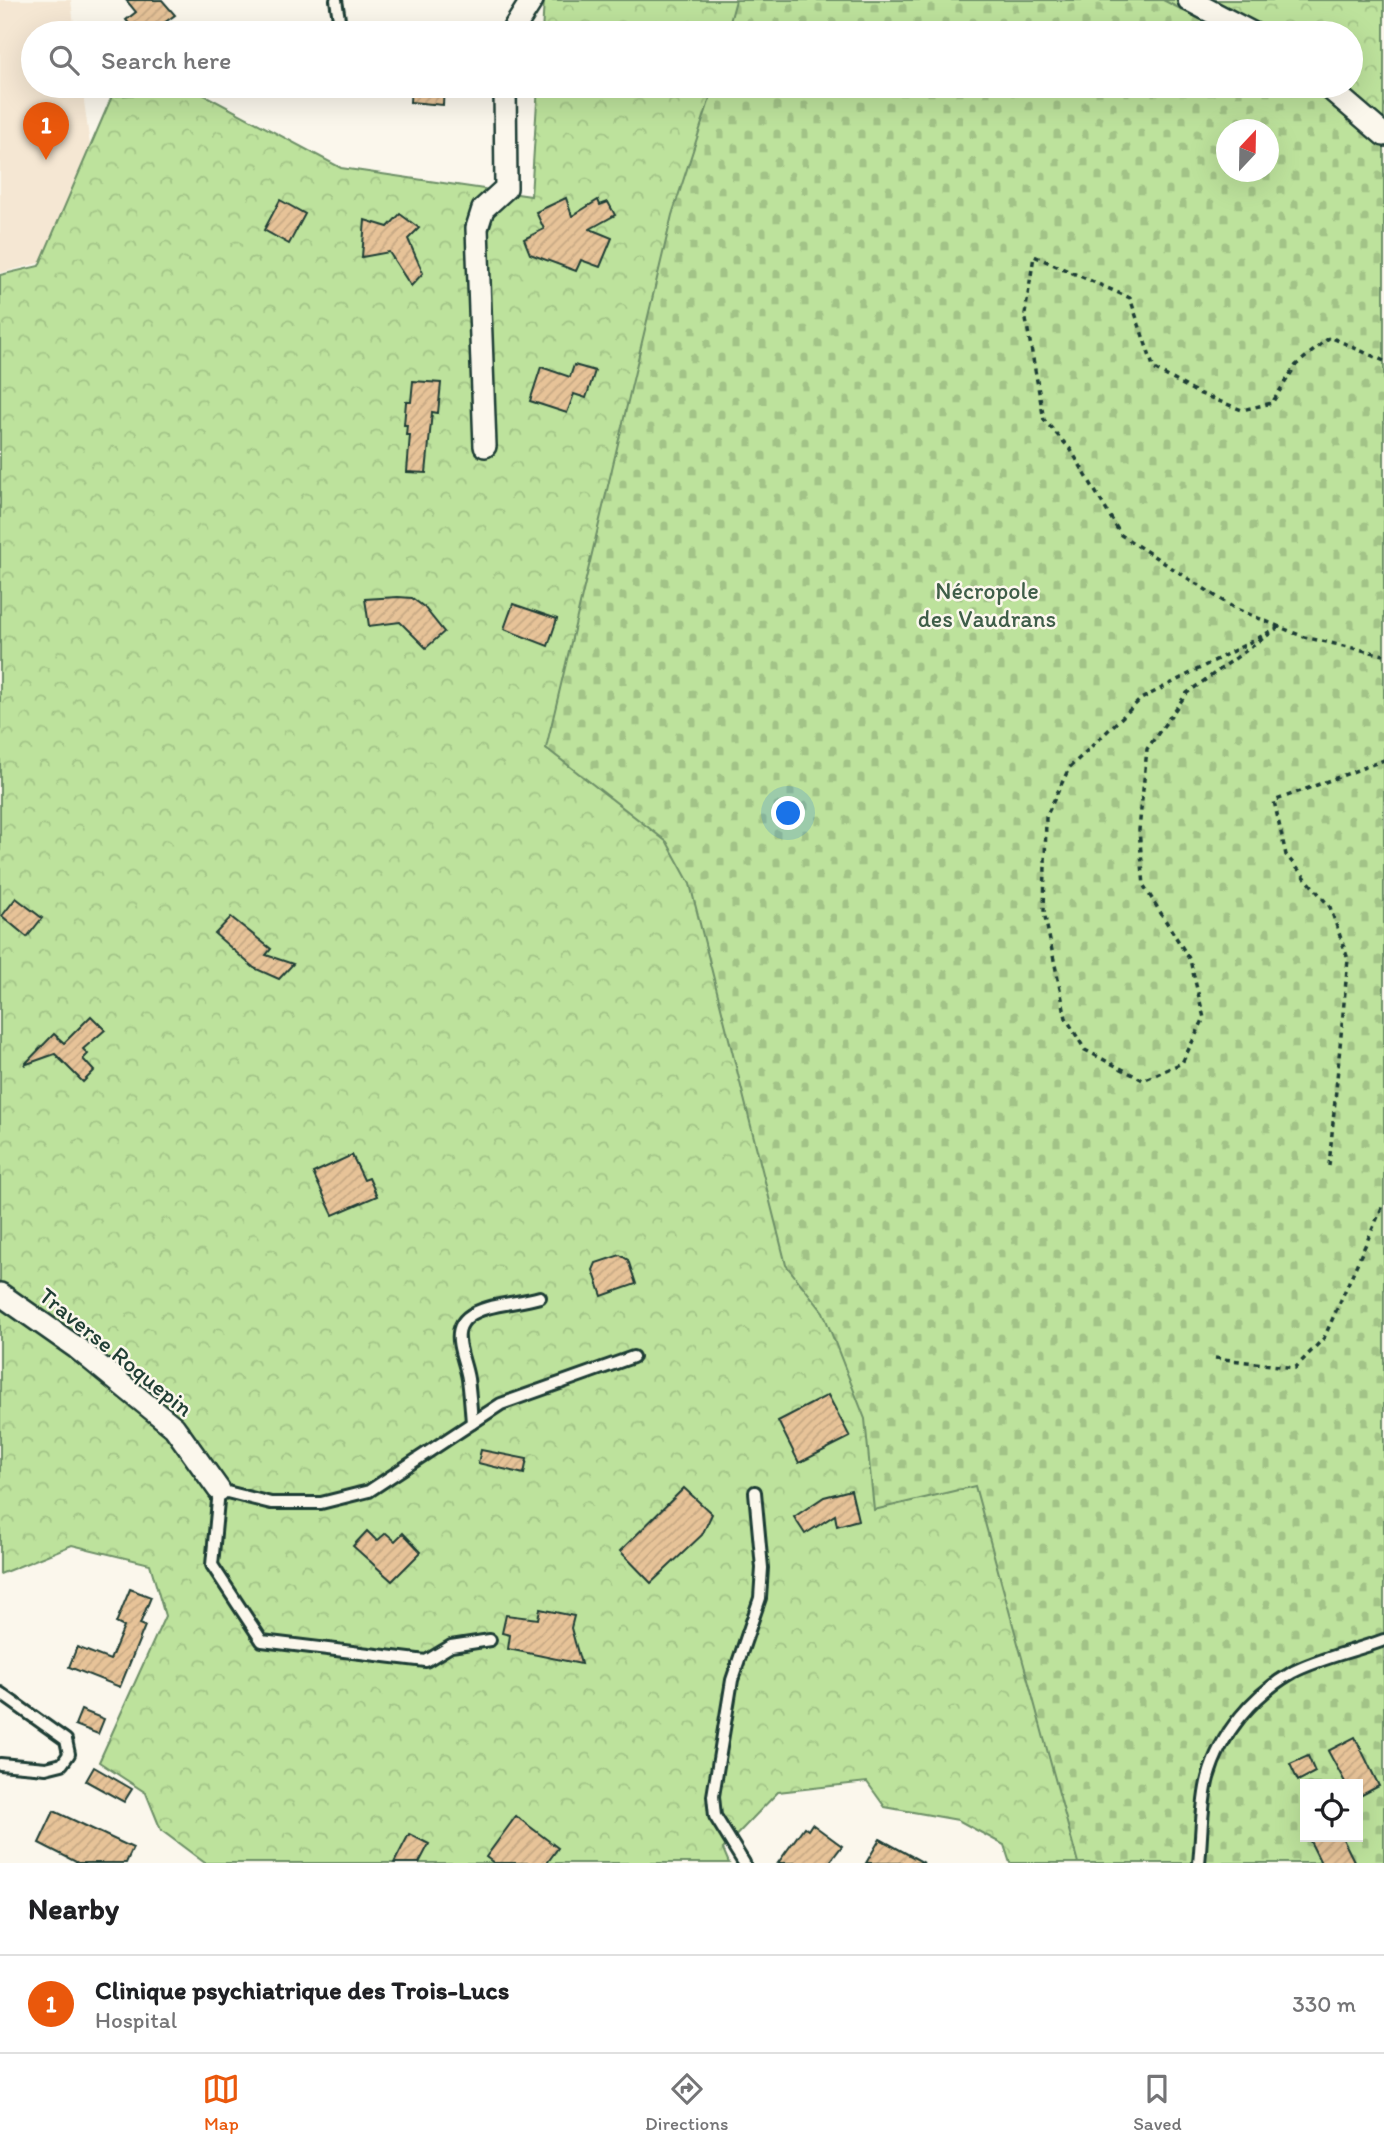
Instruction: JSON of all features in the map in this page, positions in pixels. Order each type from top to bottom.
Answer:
[{"type":"street","points":[[519,21],[532,0]]},
{"type":"street","points":[[1189,0],[1229,21]]},
{"type":"street","points":[[485,446],[477,228],[483,209],[506,188],[505,98]]},
{"type":"street","points":[[1341,98],[1384,135]]},
{"type":"street","name":"Traverse Roquepin","points":[[0,1294],[76,1348],[174,1427],[219,1490]]},
{"type":"lane","points":[[335,0],[339,21]]},
{"type":"lane","points":[[472,1423],[468,1376],[457,1345],[460,1329],[471,1315],[486,1308],[540,1297]]},
{"type":"lane","points":[[490,1640],[451,1646],[426,1661],[262,1641],[212,1565],[219,1490],[271,1503],[321,1503],[369,1492],[501,1404],[633,1357]]},
{"type":"lane","points":[[744,1863],[715,1816],[713,1796],[732,1679],[760,1598],[762,1568],[755,1492]]},
{"type":"lane","points":[[1199,1863],[1208,1778],[1220,1748],[1239,1717],[1294,1672],[1384,1640]]},
{"type":"lane","points":[[0,1693],[66,1740],[69,1754],[62,1764],[46,1768],[0,1764]]},
{"type":"path","points":[[1384,361],[1330,337],[1296,365],[1272,403],[1242,410],[1198,393],[1154,369],[1130,298],[1034,256],[1025,314],[1044,420],[1071,450],[1121,535],[1234,608],[1304,637],[1384,654]]},
{"type":"path","points":[[1279,626],[1187,693],[1147,749],[1139,830],[1144,886],[1190,960],[1204,1018],[1182,1063],[1143,1080],[1085,1049],[1066,1018],[1044,912],[1046,817],[1069,768],[1142,699],[1279,626]]},
{"type":"path","points":[[1329,1166],[1348,959],[1330,907],[1286,855],[1274,801],[1384,760]]},
{"type":"path","points":[[1215,1358],[1295,1368],[1324,1338],[1384,1203]]},
{"type":"shaded area","points":[[0,0],[71,0],[74,21],[21,21],[21,98],[84,98],[102,235],[39,263],[0,273]]},
{"type":"green space","points":[[544,0],[1384,0],[1384,607],[1178,1863],[1010,1863],[1004,1845],[958,1820],[885,1807],[867,1782],[778,1792],[723,1849],[729,1863],[205,1863],[161,1830],[146,1793],[99,1762],[165,1616],[150,1564],[72,1545],[0,1574],[0,275],[39,266],[111,98],[210,98],[341,168],[531,196],[537,98],[1363,98],[1363,21],[543,21]]},
{"type":"green space","points":[[736,0],[1163,0],[1204,21],[730,21]]},
{"type":"green space","name":"Nécropole des Vaudrans","points":[[710,98],[1326,98],[1384,146],[1384,1863],[1078,1863],[975,1486],[874,1510],[865,1419],[823,1312],[786,1265],[690,884],[667,842],[546,748],[672,215]]},
{"type":"building","points":[[126,0],[162,0],[175,15],[167,21],[127,21],[136,12]]},
{"type":"building","points":[[410,98],[443,98],[443,105],[410,102]]},
{"type":"building","points":[[566,198],[572,216],[598,200],[600,205],[608,202],[615,215],[590,229],[612,238],[600,267],[581,260],[576,271],[530,254],[524,239],[544,229],[536,212]]},
{"type":"building","points":[[280,200],[305,214],[289,244],[264,230]]},
{"type":"building","points":[[400,214],[419,228],[408,239],[423,273],[411,286],[389,252],[362,257],[365,220],[388,227]]},
{"type":"building","points":[[574,365],[595,371],[586,398],[574,394],[567,413],[530,401],[541,367],[570,377]]},
{"type":"building","points":[[413,381],[441,383],[438,413],[432,412],[426,473],[407,472],[410,435],[406,435],[407,425],[404,425],[406,402],[411,402]]},
{"type":"building","points":[[412,598],[424,607],[444,632],[426,648],[400,622],[369,626],[365,599]]},
{"type":"building","points":[[513,604],[557,619],[548,646],[504,629]]},
{"type":"building","points":[[16,898],[42,918],[27,937],[2,916]]},
{"type":"building","points":[[231,917],[271,949],[266,955],[293,964],[279,979],[254,968],[215,934]]},
{"type":"building","points":[[91,1016],[105,1030],[83,1049],[88,1054],[83,1059],[94,1071],[83,1082],[55,1054],[24,1065],[54,1034],[64,1043]]},
{"type":"building","points":[[352,1155],[364,1180],[369,1178],[377,1196],[333,1215],[313,1173]]},
{"type":"building","points":[[620,1255],[628,1260],[636,1284],[602,1296],[593,1270],[596,1263]]},
{"type":"building","points":[[828,1395],[850,1437],[799,1463],[778,1421]]},
{"type":"building","points":[[481,1450],[527,1459],[524,1474],[478,1463]]},
{"type":"building","points":[[684,1488],[712,1514],[702,1535],[651,1583],[620,1551]]},
{"type":"building","points":[[851,1490],[858,1520],[837,1526],[835,1515],[805,1534],[794,1517],[824,1497]]},
{"type":"building","points":[[367,1531],[377,1541],[386,1533],[395,1541],[403,1533],[421,1552],[392,1581],[353,1546]]},
{"type":"building","points":[[130,1589],[151,1597],[140,1624],[145,1626],[120,1687],[69,1667],[77,1647],[110,1660],[124,1627],[116,1623]]},
{"type":"building","points":[[540,1609],[574,1616],[571,1628],[581,1664],[508,1649],[510,1635],[502,1633],[506,1615],[538,1619]]},
{"type":"building","points":[[81,1710],[104,1719],[98,1734],[75,1725]]},
{"type":"building","points":[[1355,1737],[1379,1786],[1363,1794],[1363,1779],[1343,1779],[1328,1751]]},
{"type":"building","points":[[1308,1756],[1315,1772],[1298,1781],[1290,1764]]},
{"type":"building","points":[[94,1767],[132,1789],[124,1802],[86,1781]]},
{"type":"building","points":[[54,1811],[133,1848],[126,1863],[78,1863],[39,1843]]},
{"type":"building","points":[[516,1816],[558,1848],[547,1863],[494,1863],[486,1857]]},
{"type":"building","points":[[812,1824],[842,1846],[829,1863],[778,1863],[804,1827],[808,1830]]},
{"type":"building","points":[[409,1834],[429,1844],[419,1863],[394,1863]]},
{"type":"building","points":[[880,1839],[924,1863],[866,1863]]},
{"type":"building","points":[[1310,1842],[1344,1842],[1355,1863],[1321,1863]]},
{"type":"place","name":"Clinique psychiatrique des Trois-Lucs","points":[[46,160]]}]
